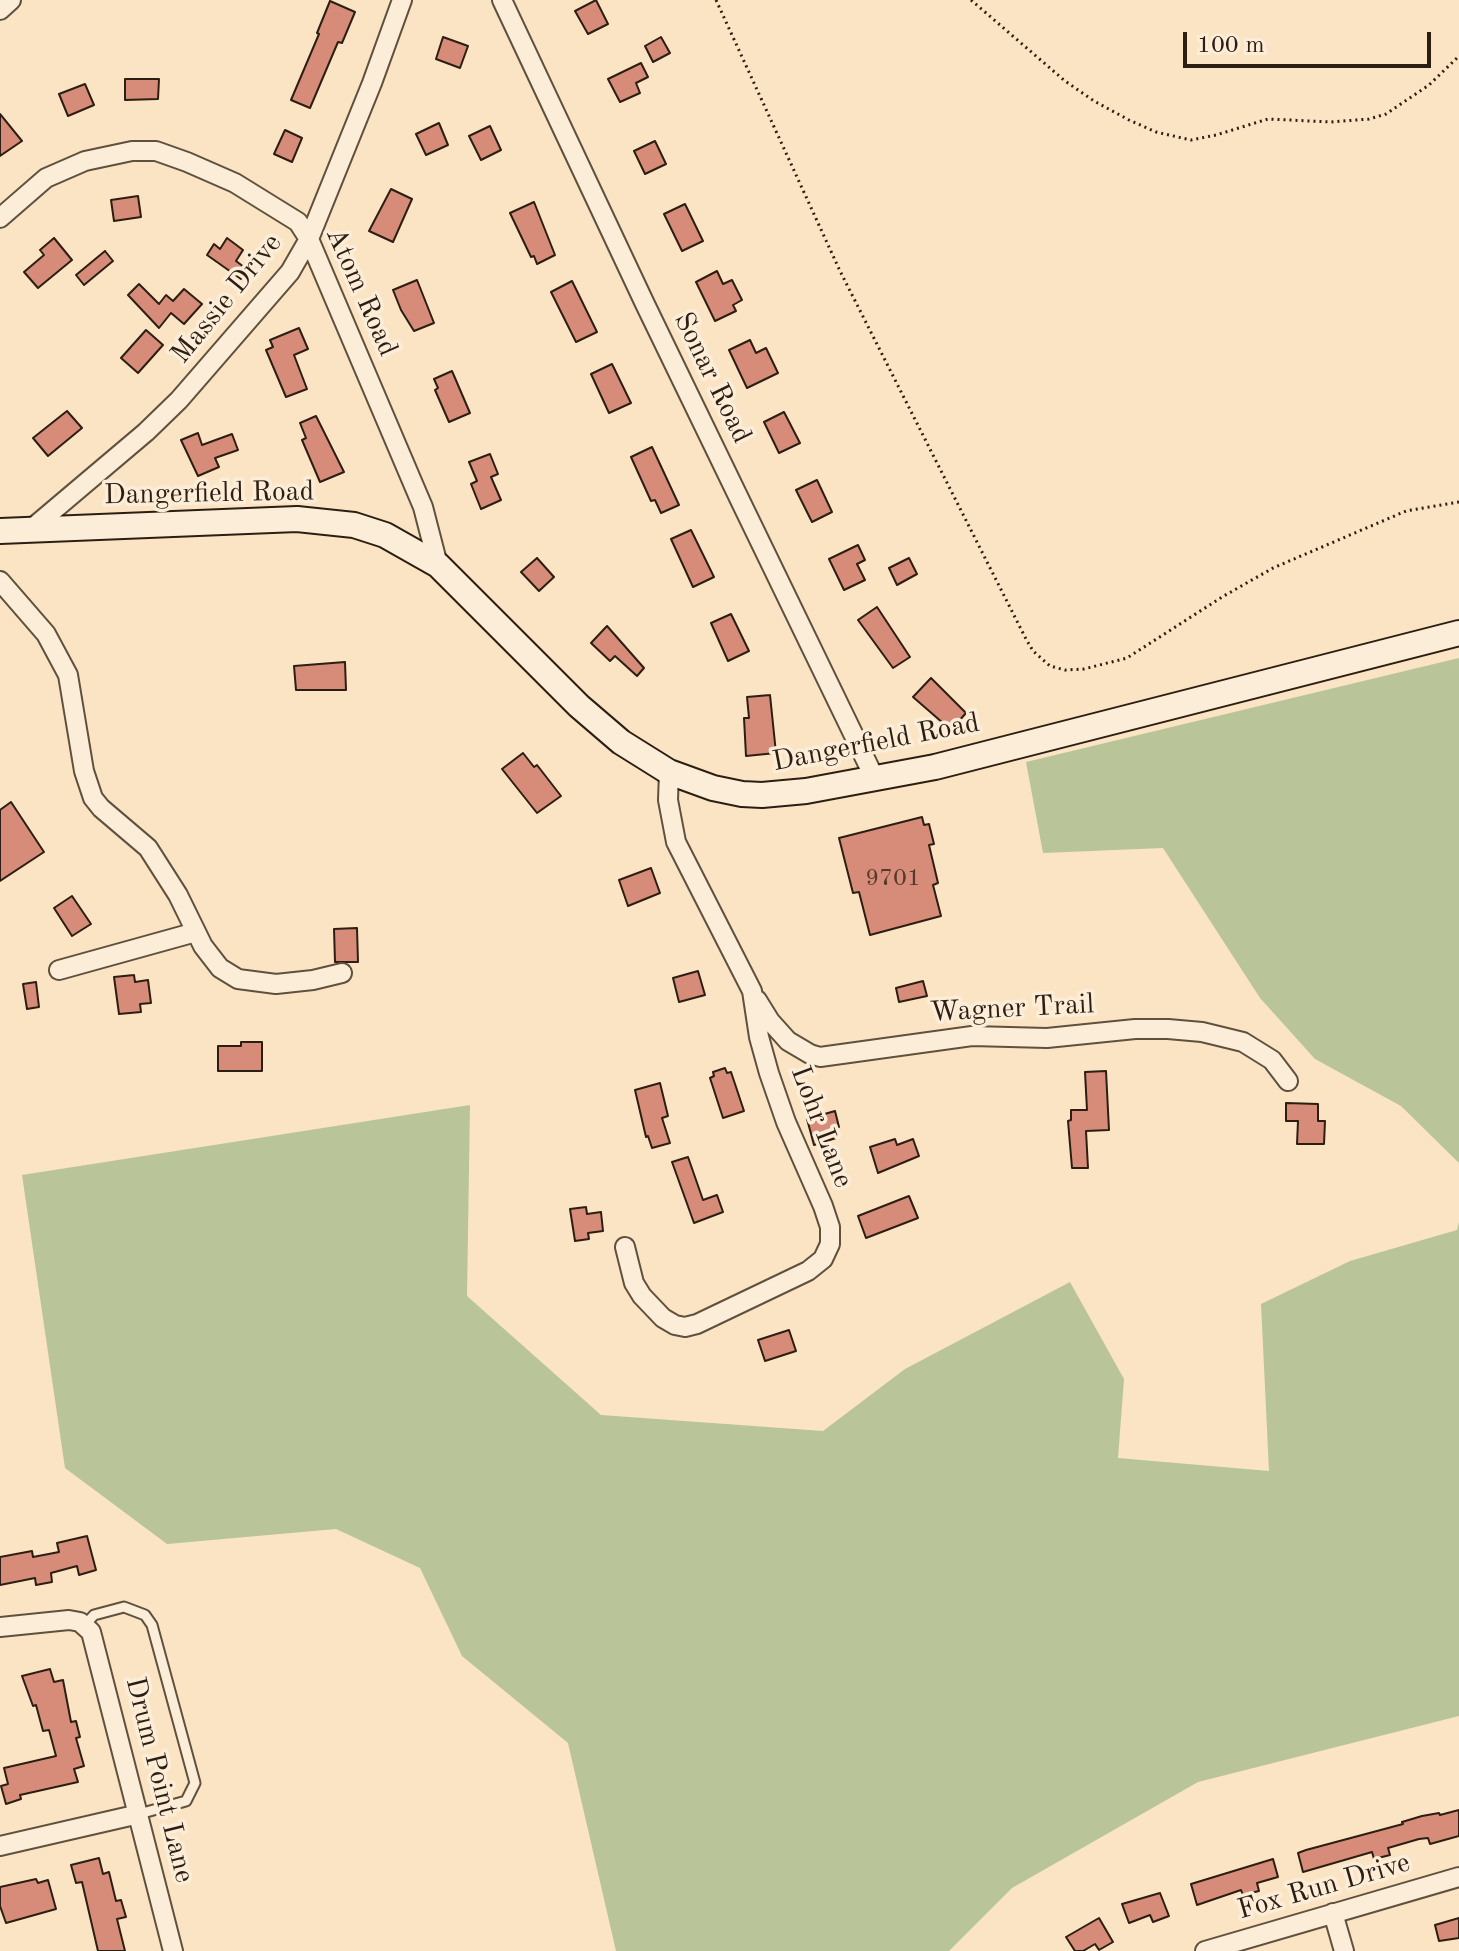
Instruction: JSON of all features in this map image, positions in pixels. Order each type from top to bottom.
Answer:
[{"type":"street","points":[[0,10],[11,0]]},
{"type":"street","name":"Massie Drive","points":[[30,530],[146,432],[179,400],[271,296],[309,239],[402,0]]},
{"type":"street","name":"Sonar Road","points":[[502,0],[875,779]]},
{"type":"street","name":"Atom Road","points":[[0,218],[46,178],[67,168],[132,151],[156,151],[235,183],[298,222],[309,239],[423,507],[438,565]]},
{"type":"street","name":"Dangerfield Road","points":[[0,531],[297,519],[354,525],[385,535],[438,565],[621,742],[669,772],[713,788],[762,795],[935,767],[1459,633]]},
{"type":"street","points":[[0,581],[46,634],[63,664],[71,688],[84,771],[93,798],[148,848],[220,968],[238,979],[276,984],[342,973]]},
{"type":"street","name":"Lohr Lane","points":[[625,1247],[634,1283],[642,1296],[663,1318],[685,1327],[798,1276],[823,1259],[827,1253],[830,1227],[769,1073],[759,1037],[752,991],[676,842],[669,808],[669,772]]},
{"type":"street","points":[[59,970],[196,932]]},
{"type":"street","name":"Wagner Trail","points":[[752,991],[770,1021],[788,1041],[820,1057],[972,1036],[1047,1038],[1135,1029],[1168,1029],[1212,1034],[1243,1042],[1259,1049],[1272,1060],[1288,1081]]},
{"type":"street","points":[[0,1627],[69,1620],[85,1625]]},
{"type":"street","name":"Drum Point Lane","points":[[85,1625],[98,1650],[173,1951]]},
{"type":"street","points":[[0,1846],[139,1814]]},
{"type":"street","name":"Fox Run Drive","points":[[1205,1951],[1459,1877]]},
{"type":"street","points":[[1333,1913],[1344,1951]]},
{"type":"lane","points":[[85,1625],[94,1615],[124,1607],[145,1615],[152,1625],[195,1783],[186,1801],[139,1814]]},
{"type":"path","points":[[716,0],[847,285],[1026,639],[1033,651],[1050,666],[1065,670],[1084,669],[1127,658],[1273,568],[1406,511],[1459,502]]},
{"type":"path","points":[[971,0],[1053,71],[1094,101],[1156,132],[1191,140],[1268,119],[1344,121],[1386,114],[1421,92],[1459,56]]},
{"type":"green space","points":[[1459,658],[1459,1163],[1401,1106],[1315,1059],[1260,998],[1163,848],[1043,853],[1026,762]]},
{"type":"green space","points":[[470,1105],[467,1296],[601,1415],[823,1431],[905,1369],[1070,1282],[1124,1379],[1118,1458],[1269,1471],[1261,1304],[1350,1261],[1457,1230],[1459,1222],[1459,1716],[1198,1782],[1012,1888],[949,1951],[616,1951],[568,1743],[462,1656],[420,1568],[336,1529],[167,1544],[65,1468],[22,1175]]},
{"type":"building","points":[[596,0],[608,24],[588,34],[575,11]]},
{"type":"building","points":[[330,1],[355,12],[342,43],[338,42],[310,108],[291,100]]},
{"type":"building","points":[[443,37],[468,46],[460,68],[436,59]]},
{"type":"building","points":[[661,37],[670,53],[653,62],[645,46]]},
{"type":"building","points":[[641,63],[648,77],[636,83],[640,93],[620,102],[608,79]]},
{"type":"building","points":[[125,79],[159,79],[158,99],[125,100]]},
{"type":"building","points":[[85,84],[94,105],[68,116],[59,94]]},
{"type":"building","points":[[0,114],[22,141],[0,156]]},
{"type":"building","points":[[439,123],[448,145],[426,155],[416,134]]},
{"type":"building","points":[[490,126],[501,150],[481,160],[469,136]]},
{"type":"building","points":[[285,130],[302,138],[292,162],[274,154]]},
{"type":"building","points":[[655,141],[666,164],[645,174],[634,151]]},
{"type":"building","points":[[391,189],[412,199],[393,242],[369,231]]},
{"type":"building","points":[[138,196],[141,217],[114,221],[111,200]]},
{"type":"building","points":[[534,202],[555,255],[537,264],[510,213]]},
{"type":"building","points":[[685,204],[703,241],[682,251],[664,214]]},
{"type":"building","points":[[54,238],[72,260],[38,288],[24,272],[44,255],[40,250]]},
{"type":"building","points":[[227,238],[243,250],[236,261],[248,270],[241,279],[207,255],[214,244],[220,249]]},
{"type":"building","points":[[105,251],[113,261],[84,285],[76,275]]},
{"type":"building","points":[[717,271],[723,284],[732,280],[742,300],[733,305],[736,311],[715,321],[696,282]]},
{"type":"building","points":[[417,280],[434,323],[414,331],[393,290]]},
{"type":"building","points":[[572,281],[597,332],[576,342],[551,292]]},
{"type":"building","points":[[139,284],[159,304],[166,295],[173,301],[184,289],[202,304],[184,324],[171,313],[159,328],[128,295]]},
{"type":"building","points":[[299,328],[308,349],[294,355],[307,389],[286,397],[266,350],[273,347],[270,340]]},
{"type":"building","points":[[146,330],[163,345],[138,373],[121,358]]},
{"type":"building","points":[[750,340],[756,353],[766,348],[778,373],[747,388],[729,350]]},
{"type":"building","points":[[612,364],[631,403],[609,413],[591,374]]},
{"type":"building","points":[[452,371],[470,413],[449,422],[435,390],[438,388],[434,379]]},
{"type":"building","points":[[67,411],[82,428],[48,456],[33,438]]},
{"type":"building","points":[[784,412],[800,443],[779,453],[764,422]]},
{"type":"building","points":[[316,416],[344,472],[320,482],[302,440],[306,438],[300,423]]},
{"type":"building","points":[[198,433],[202,445],[232,434],[238,450],[215,458],[219,467],[198,476],[181,440]]},
{"type":"building","points":[[652,447],[679,505],[661,513],[655,500],[651,501],[631,457]]},
{"type":"building","points":[[490,454],[498,474],[491,477],[501,500],[481,509],[471,484],[477,481],[469,462]]},
{"type":"building","points":[[817,480],[832,512],[812,522],[796,490]]},
{"type":"building","points":[[691,530],[714,577],[693,587],[671,539]]},
{"type":"building","points":[[858,545],[865,560],[857,564],[865,580],[844,590],[829,559]]},
{"type":"building","points":[[537,558],[554,577],[539,591],[521,572]]},
{"type":"building","points":[[909,558],[917,574],[897,585],[889,568]]},
{"type":"building","points":[[877,607],[910,657],[893,668],[858,620]]},
{"type":"building","points":[[731,614],[749,651],[728,661],[711,623]]},
{"type":"building","points":[[607,626],[644,668],[637,676],[615,656],[610,661],[591,643]]},
{"type":"building","points":[[345,662],[346,690],[296,690],[294,666]]},
{"type":"building","points":[[931,678],[966,713],[951,730],[913,697]]},
{"type":"building","points":[[770,695],[776,753],[746,756],[744,718],[749,718],[747,697]]},
{"type":"building","points":[[523,753],[534,767],[537,765],[561,796],[537,813],[502,769]]},
{"type":"building","points":[[11,802],[44,852],[0,881],[0,810]]},
{"type":"building","points":[[922,817],[924,825],[929,824],[934,844],[929,845],[938,883],[933,885],[941,916],[870,935],[859,892],[853,893],[839,838]]},
{"type":"building","points":[[651,868],[660,893],[628,906],[619,880]]},
{"type":"building","points":[[72,896],[91,924],[72,936],[54,908]]},
{"type":"building","points":[[357,928],[358,962],[335,962],[334,929]]},
{"type":"building","points":[[698,971],[705,995],[679,1002],[673,978]]},
{"type":"building","points":[[134,975],[135,982],[148,980],[151,1003],[140,1004],[141,1012],[119,1014],[114,977]]},
{"type":"building","points":[[923,981],[927,996],[899,1002],[896,988]]},
{"type":"building","points":[[36,982],[39,1007],[27,1009],[23,984]]},
{"type":"building","points":[[241,1042],[262,1042],[262,1071],[218,1071],[218,1046],[241,1046]]},
{"type":"building","points":[[725,1068],[727,1073],[731,1072],[744,1111],[723,1118],[710,1078],[714,1076],[713,1072]]},
{"type":"building","points":[[1106,1071],[1109,1130],[1086,1131],[1088,1168],[1072,1168],[1068,1121],[1071,1120],[1071,1110],[1087,1110],[1085,1072]]},
{"type":"building","points":[[660,1083],[668,1116],[662,1118],[670,1143],[652,1148],[646,1137],[635,1090]]},
{"type":"building","points":[[1286,1103],[1318,1104],[1318,1121],[1325,1121],[1324,1144],[1297,1144],[1298,1121],[1286,1121]]},
{"type":"building","points":[[835,1111],[839,1127],[833,1128],[836,1138],[814,1145],[807,1119]]},
{"type":"building","points":[[895,1139],[897,1145],[913,1139],[919,1156],[878,1173],[870,1147]]},
{"type":"building","points":[[688,1157],[703,1200],[717,1195],[723,1212],[694,1223],[672,1162]]},
{"type":"building","points":[[909,1196],[918,1218],[866,1238],[858,1216]]},
{"type":"building","points":[[586,1207],[587,1214],[601,1212],[603,1231],[588,1233],[589,1239],[575,1241],[570,1209]]},
{"type":"building","points":[[789,1330],[796,1351],[765,1361],[758,1340]]},
{"type":"building","points":[[87,1536],[96,1570],[79,1575],[77,1566],[51,1573],[52,1582],[36,1585],[35,1578],[0,1585],[0,1557],[32,1551],[33,1557],[59,1552],[57,1543]]},
{"type":"building","points":[[50,1669],[54,1682],[63,1680],[71,1722],[76,1721],[80,1737],[76,1738],[84,1766],[74,1769],[78,1782],[20,1795],[21,1799],[6,1804],[1,1786],[8,1784],[4,1768],[56,1756],[49,1730],[43,1731],[36,1705],[33,1706],[22,1676]]},
{"type":"building","points":[[1459,1810],[1459,1836],[1430,1844],[1428,1838],[1419,1839],[1388,1848],[1390,1855],[1374,1859],[1372,1852],[1303,1872],[1298,1853],[1422,1816]]},
{"type":"building","points":[[99,1858],[103,1874],[109,1872],[116,1901],[121,1900],[126,1917],[117,1919],[125,1951],[98,1951],[82,1882],[76,1883],[71,1865]]},
{"type":"building","points":[[1273,1859],[1278,1877],[1257,1883],[1259,1891],[1243,1895],[1241,1890],[1197,1905],[1191,1884]]},
{"type":"building","points":[[36,1879],[38,1883],[48,1880],[56,1909],[6,1923],[0,1906],[0,1887]]},
{"type":"building","points":[[1160,1893],[1169,1916],[1153,1922],[1150,1915],[1129,1923],[1122,1904]]},
{"type":"building","points":[[1099,1918],[1113,1942],[1099,1950],[1095,1944],[1083,1951],[1075,1951],[1066,1937]]},
{"type":"building","points":[[1459,1918],[1459,1938],[1439,1941],[1435,1925]]}]
